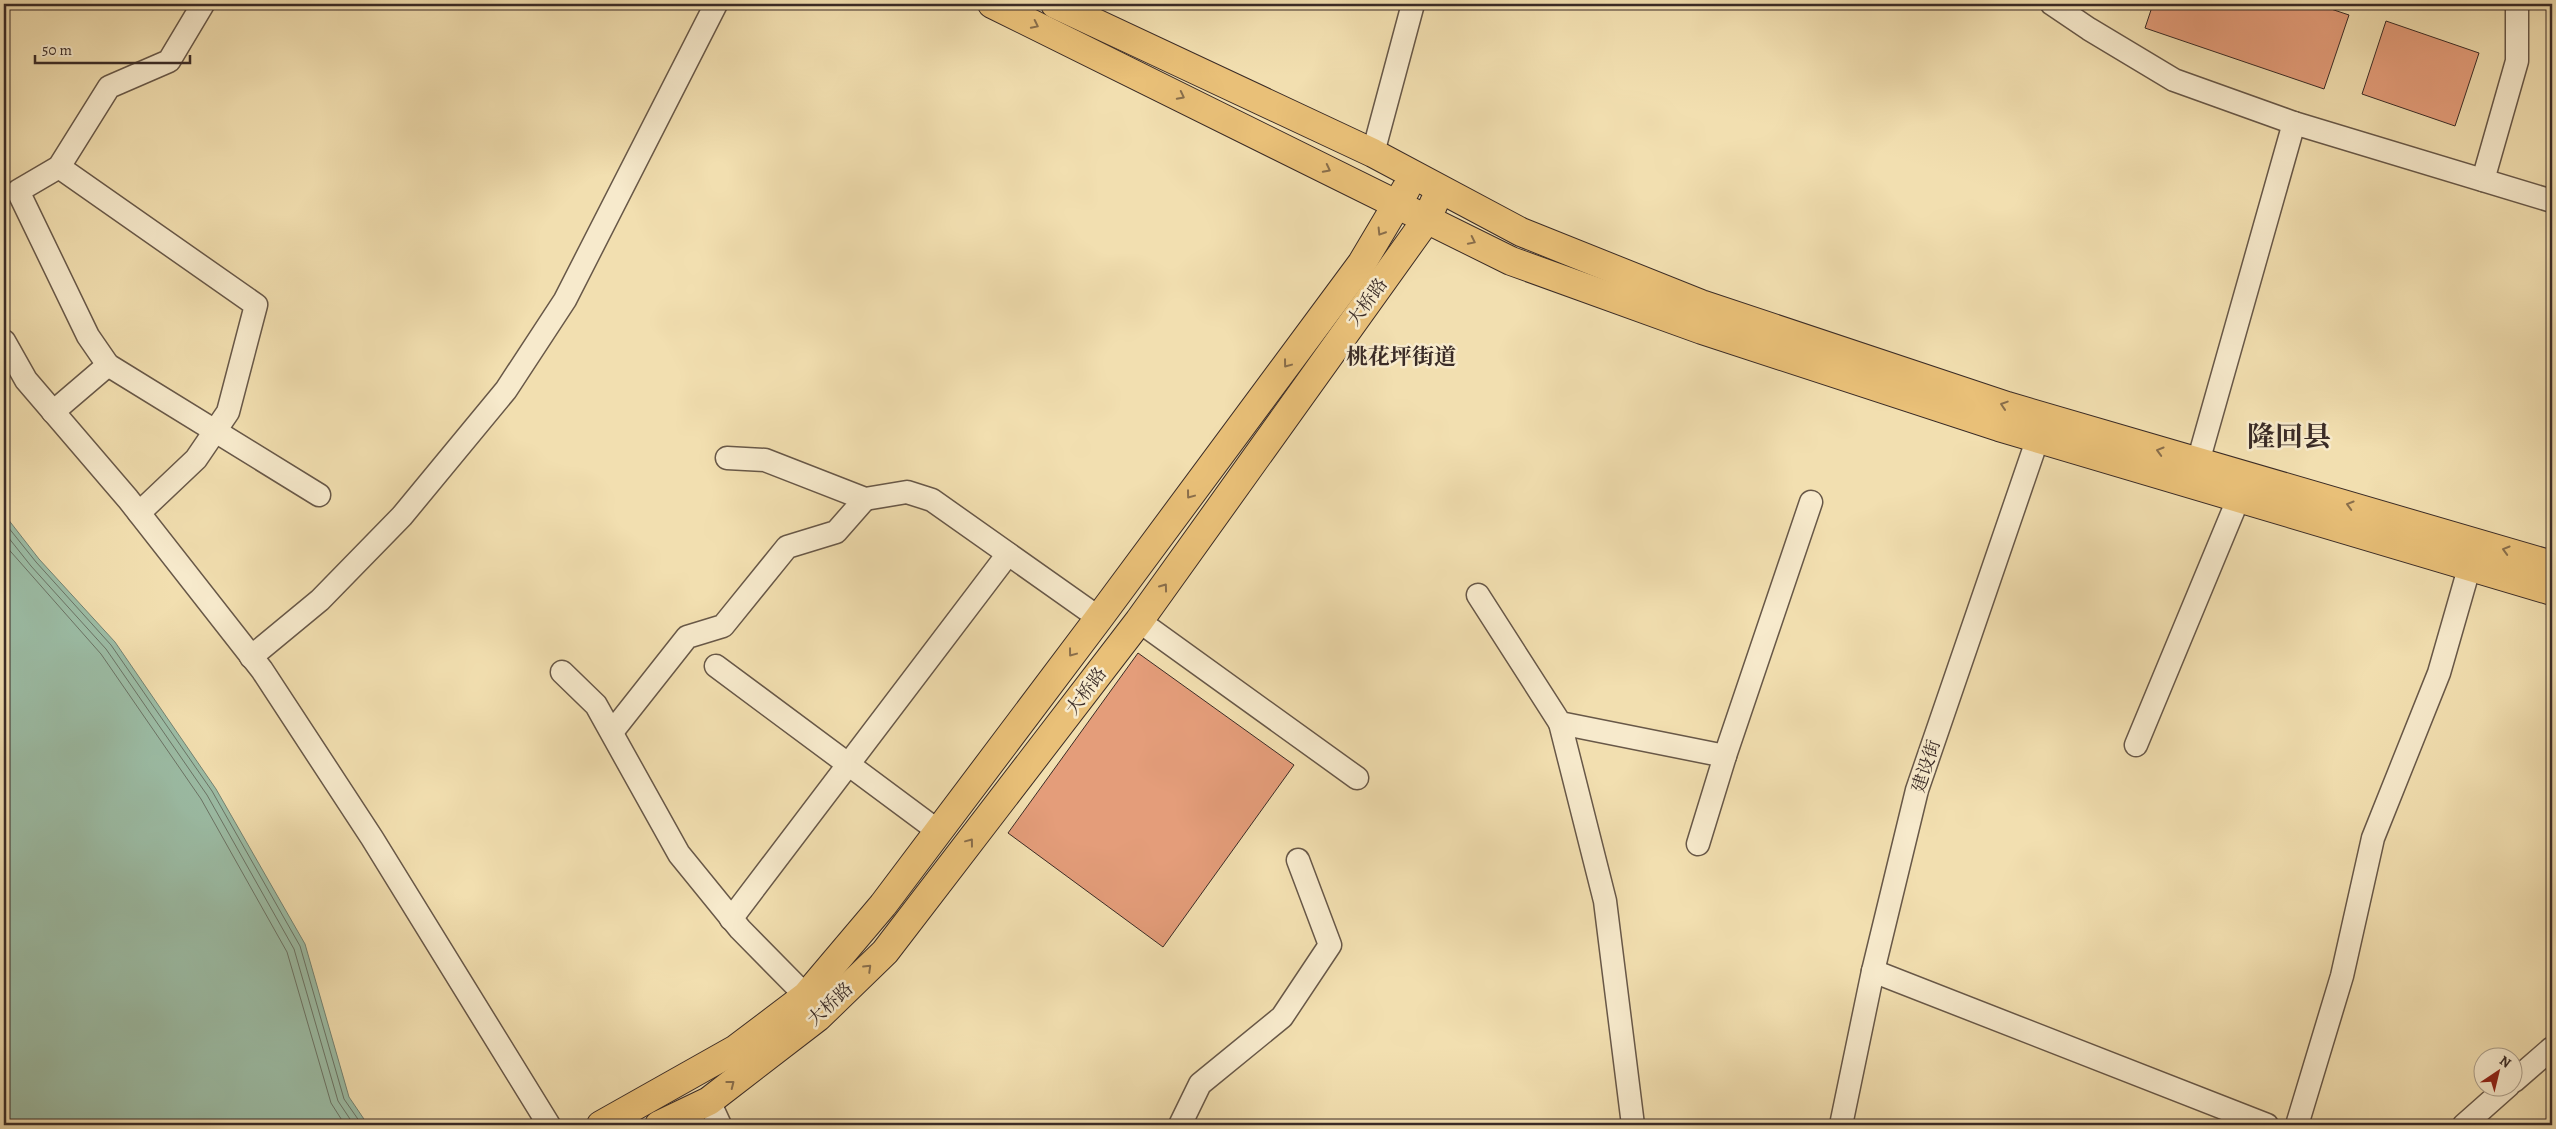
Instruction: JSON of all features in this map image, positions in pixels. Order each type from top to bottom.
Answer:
[{"type":"main road","points":[[992,4],[1511,261],[1702,330],[2042,428],[2198,462],[2473,554],[2552,591]]},
{"type":"main road","points":[[1055,4],[1372,153],[1521,232],[1700,304],[2238,497],[2473,554],[2552,565]]},
{"type":"main road","points":[[601,1125],[736,1049],[806,996],[883,905],[1362,263],[1398,205],[1414,174]]},
{"type":"main road","name":"大桥路","points":[[658,1125],[714,1113],[885,952],[1139,621],[1427,219],[1441,188]]},
{"type":"street","points":[[203,4],[169,62],[109,87],[59,167],[18,191],[88,336],[108,365],[319,495]]},
{"type":"street","points":[[251,656],[320,600],[402,516],[506,390],[565,300],[716,4]]},
{"type":"street","points":[[1372,153],[1413,4]]},
{"type":"street","points":[[2052,4],[2089,29],[2174,80],[2294,123],[2552,201]]},
{"type":"street","points":[[2483,180],[2517,61],[2517,4]]},
{"type":"street","points":[[2198,462],[2294,123]]},
{"type":"street","points":[[59,167],[256,305],[228,412],[196,459],[139,513]]},
{"type":"street","points":[[4,342],[26,380],[139,513],[251,656],[372,838],[549,1125]]},
{"type":"street","points":[[53,412],[108,365]]},
{"type":"street","name":"建设街","points":[[1841,1125],[1874,971],[1917,790],[2042,428]]},
{"type":"street","points":[[727,458],[764,460],[865,498],[906,492],[932,500],[1099,618]]},
{"type":"street","points":[[2136,744],[2238,497]]},
{"type":"street","points":[[612,732],[687,637],[723,626],[787,547],[836,532],[865,498]]},
{"type":"street","points":[[1698,844],[1725,756],[1811,502]]},
{"type":"street","points":[[732,919],[1008,554]]},
{"type":"street","points":[[2297,1125],[2342,976],[2373,838],[2439,673],[2473,554]]},
{"type":"street","points":[[1478,595],[1560,723],[1605,902],[1633,1125]]},
{"type":"street","points":[[1139,621],[1357,778]]},
{"type":"street","points":[[716,666],[938,831]]},
{"type":"street","points":[[562,672],[596,705],[679,854],[732,919],[806,996]]},
{"type":"street","points":[[1560,723],[1725,756]]},
{"type":"street","points":[[1180,1125],[1200,1084],[1282,1017],[1330,945],[1298,860]]},
{"type":"street","points":[[1874,971],[2267,1125]]},
{"type":"street","points":[[2524,1073],[2552,1048]]},
{"type":"street","points":[[2464,1125],[2497,1096]]},
{"type":"water","points":[[4,514],[39,559],[115,642],[216,789],[305,944],[349,1097],[368,1125],[4,1125]]},
{"type":"building","points":[[2153,4],[2316,4],[2349,15],[2324,89],[2145,28]]},
{"type":"building","points":[[2386,21],[2479,53],[2455,126],[2362,94]]},
{"type":"building","points":[[1138,653],[1294,765],[1163,947],[1008,833]]},
{"type":"district","name":"桃花坪街道","points":[[1401,357]]},
{"type":"district","name":"隆回县","points":[[2289,437]]}]
